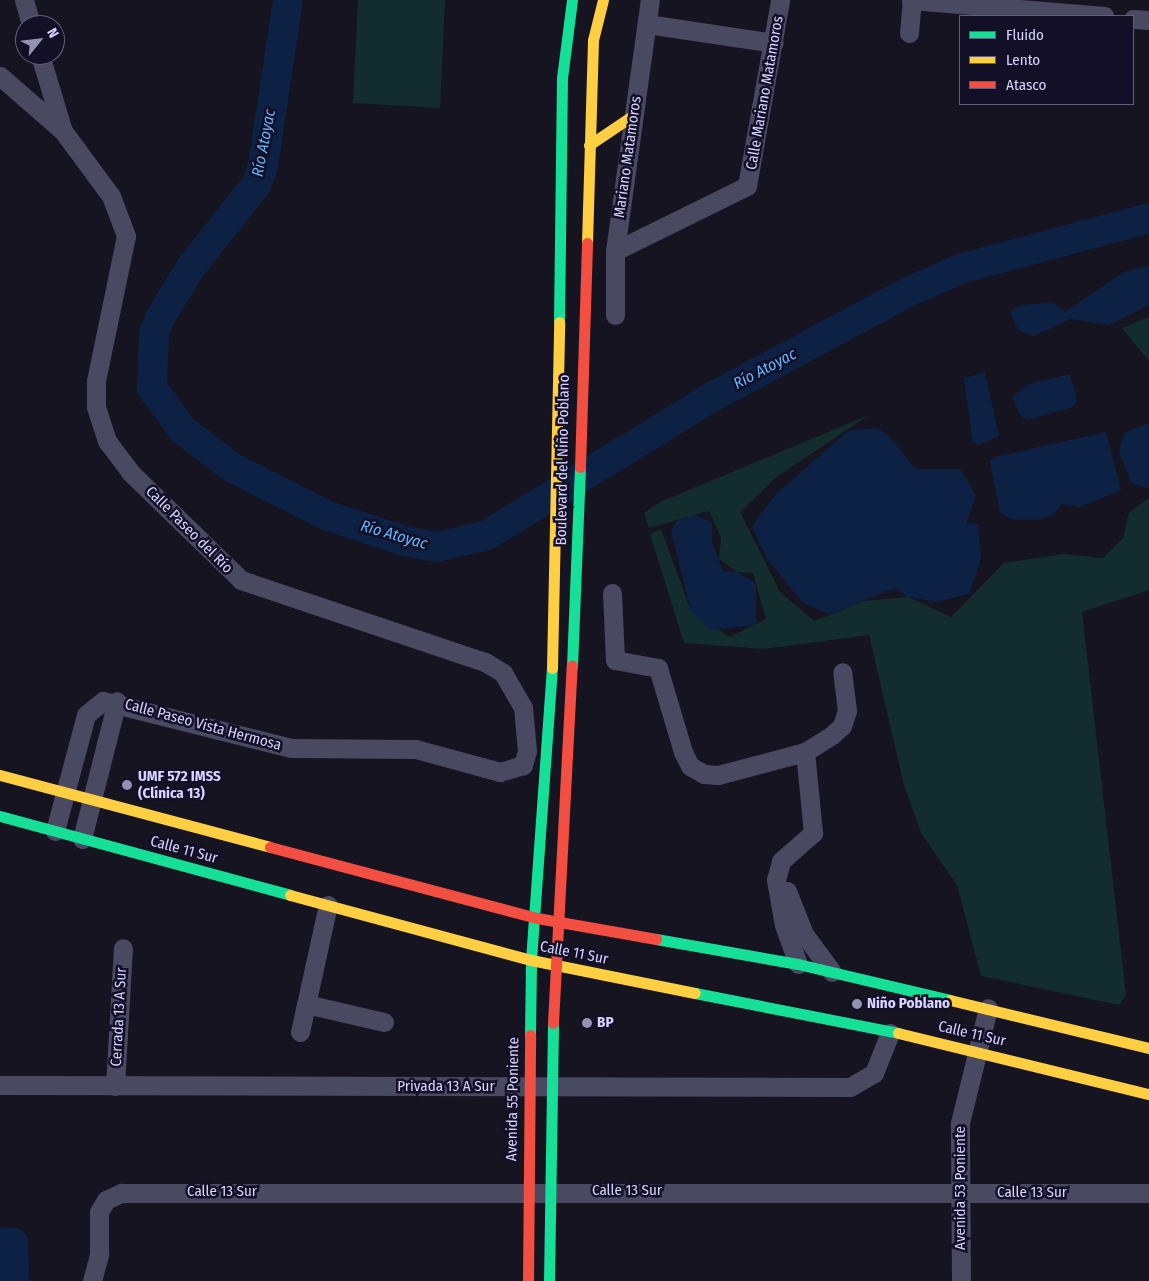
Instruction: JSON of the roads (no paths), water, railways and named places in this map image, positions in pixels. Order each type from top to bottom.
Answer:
[{"type":"main road","name":"Boulevard del Niño Poblano","points":[[537,918],[556,609],[562,78],[572,0]]},
{"type":"main road","name":"Boulevard del Niño Poblano","points":[[560,921],[575,610],[580,378],[593,40],[603,0]]},
{"type":"main road","points":[[589,145],[635,114]]},
{"type":"main road","name":"Calle 11 Sur","points":[[0,775],[64,796],[537,918],[798,964],[1149,1048]]},
{"type":"main road","name":"Calle 11 Sur","points":[[0,816],[531,960],[554,963],[977,1050],[1149,1094]]},
{"type":"main road","name":"Avenida 55 Poniente","points":[[528,1281],[527,1088],[531,960],[537,918]]},
{"type":"main road","points":[[549,1281],[550,1088],[554,963],[560,921]]},
{"type":"street","points":[[24,0],[28,15]]},
{"type":"street","name":"Mariano Matamoros","points":[[615,315],[614,251],[650,0]]},
{"type":"street","name":"Calle Mariano Matamoros","points":[[614,251],[747,186],[774,43],[780,0]]},
{"type":"street","points":[[909,33],[912,0],[1092,15]]},
{"type":"street","points":[[1134,19],[1149,20]]},
{"type":"street","points":[[647,24],[774,43]]},
{"type":"street","points":[[43,65],[64,131]]},
{"type":"street","points":[[0,76],[64,131]]},
{"type":"street","name":"Calle Paseo del Río","points":[[64,131],[110,196],[126,236],[96,381],[96,407],[107,440],[130,472],[241,580],[485,662],[503,674],[523,707],[527,751],[523,766]]},
{"type":"street","points":[[612,593],[615,660],[658,668],[690,766],[718,775],[805,752],[842,726],[847,711],[842,672]]},
{"type":"street","points":[[55,831],[86,715],[103,701],[117,702],[82,839]]},
{"type":"street","name":"Calle Paseo Vista Hermosa","points":[[117,702],[291,748],[388,746],[416,749],[500,772],[523,766]]},
{"type":"street","points":[[798,964],[778,897],[781,861],[813,833],[805,752]]},
{"type":"street","points":[[781,861],[804,934],[832,972]]},
{"type":"street","points":[[300,1032],[328,905]]},
{"type":"street","name":"Cerrada 13 A Sur","points":[[115,1086],[123,948]]},
{"type":"street","points":[[306,1004],[384,1022]]},
{"type":"street","name":"Avenida 53 Poniente","points":[[961,1281],[960,1123],[988,1008]]},
{"type":"street","name":"Privada 13 A Sur","points":[[0,1085],[850,1088],[874,1072],[890,1033]]},
{"type":"street","name":"Calle 13 Sur","points":[[92,1281],[99,1254],[99,1212],[106,1200],[121,1193],[549,1191],[1149,1193]]},
{"type":"water","points":[[1149,266],[1149,305],[1109,325],[1070,319],[1034,336],[1019,331],[1010,313],[1017,306],[1052,302],[1065,312],[1124,272]]},
{"type":"water","points":[[985,372],[999,436],[978,446],[972,439],[964,378]]},
{"type":"water","points":[[1070,374],[1077,401],[1073,407],[1027,420],[1020,415],[1012,397],[1029,384]]},
{"type":"water","points":[[1149,423],[1149,488],[1132,484],[1119,451],[1124,433]]},
{"type":"water","points":[[877,428],[888,435],[916,469],[961,469],[976,496],[966,523],[978,524],[981,559],[969,594],[936,602],[908,597],[895,588],[830,614],[803,603],[767,559],[752,526],[775,495],[848,431]]},
{"type":"water","points":[[1106,432],[1121,490],[1079,507],[1062,504],[1053,516],[1037,520],[1011,519],[1000,512],[990,461],[995,457]]},
{"type":"water","points":[[694,515],[712,522],[712,542],[723,571],[737,572],[756,584],[756,625],[710,630],[691,611],[671,531],[678,520]]},
{"type":"waterway","name":"Río Atoyac","points":[[288,0],[263,166],[256,185],[191,267],[160,318],[154,333],[152,388],[183,430],[233,468],[328,516],[405,541],[437,547],[487,535],[712,397],[910,291],[963,268],[1149,218]]},
{"type":"waterway","name":"Río Atoyac","points":[[0,1242],[13,1243],[14,1281]]},
{"type":"place","name":"UMF 572 IMSS (Clínica 13)","points":[[127,785]]},
{"type":"place","name":"Niño Poblano","points":[[857,1004]]},
{"type":"place","name":"BP","points":[[587,1023]]}]
